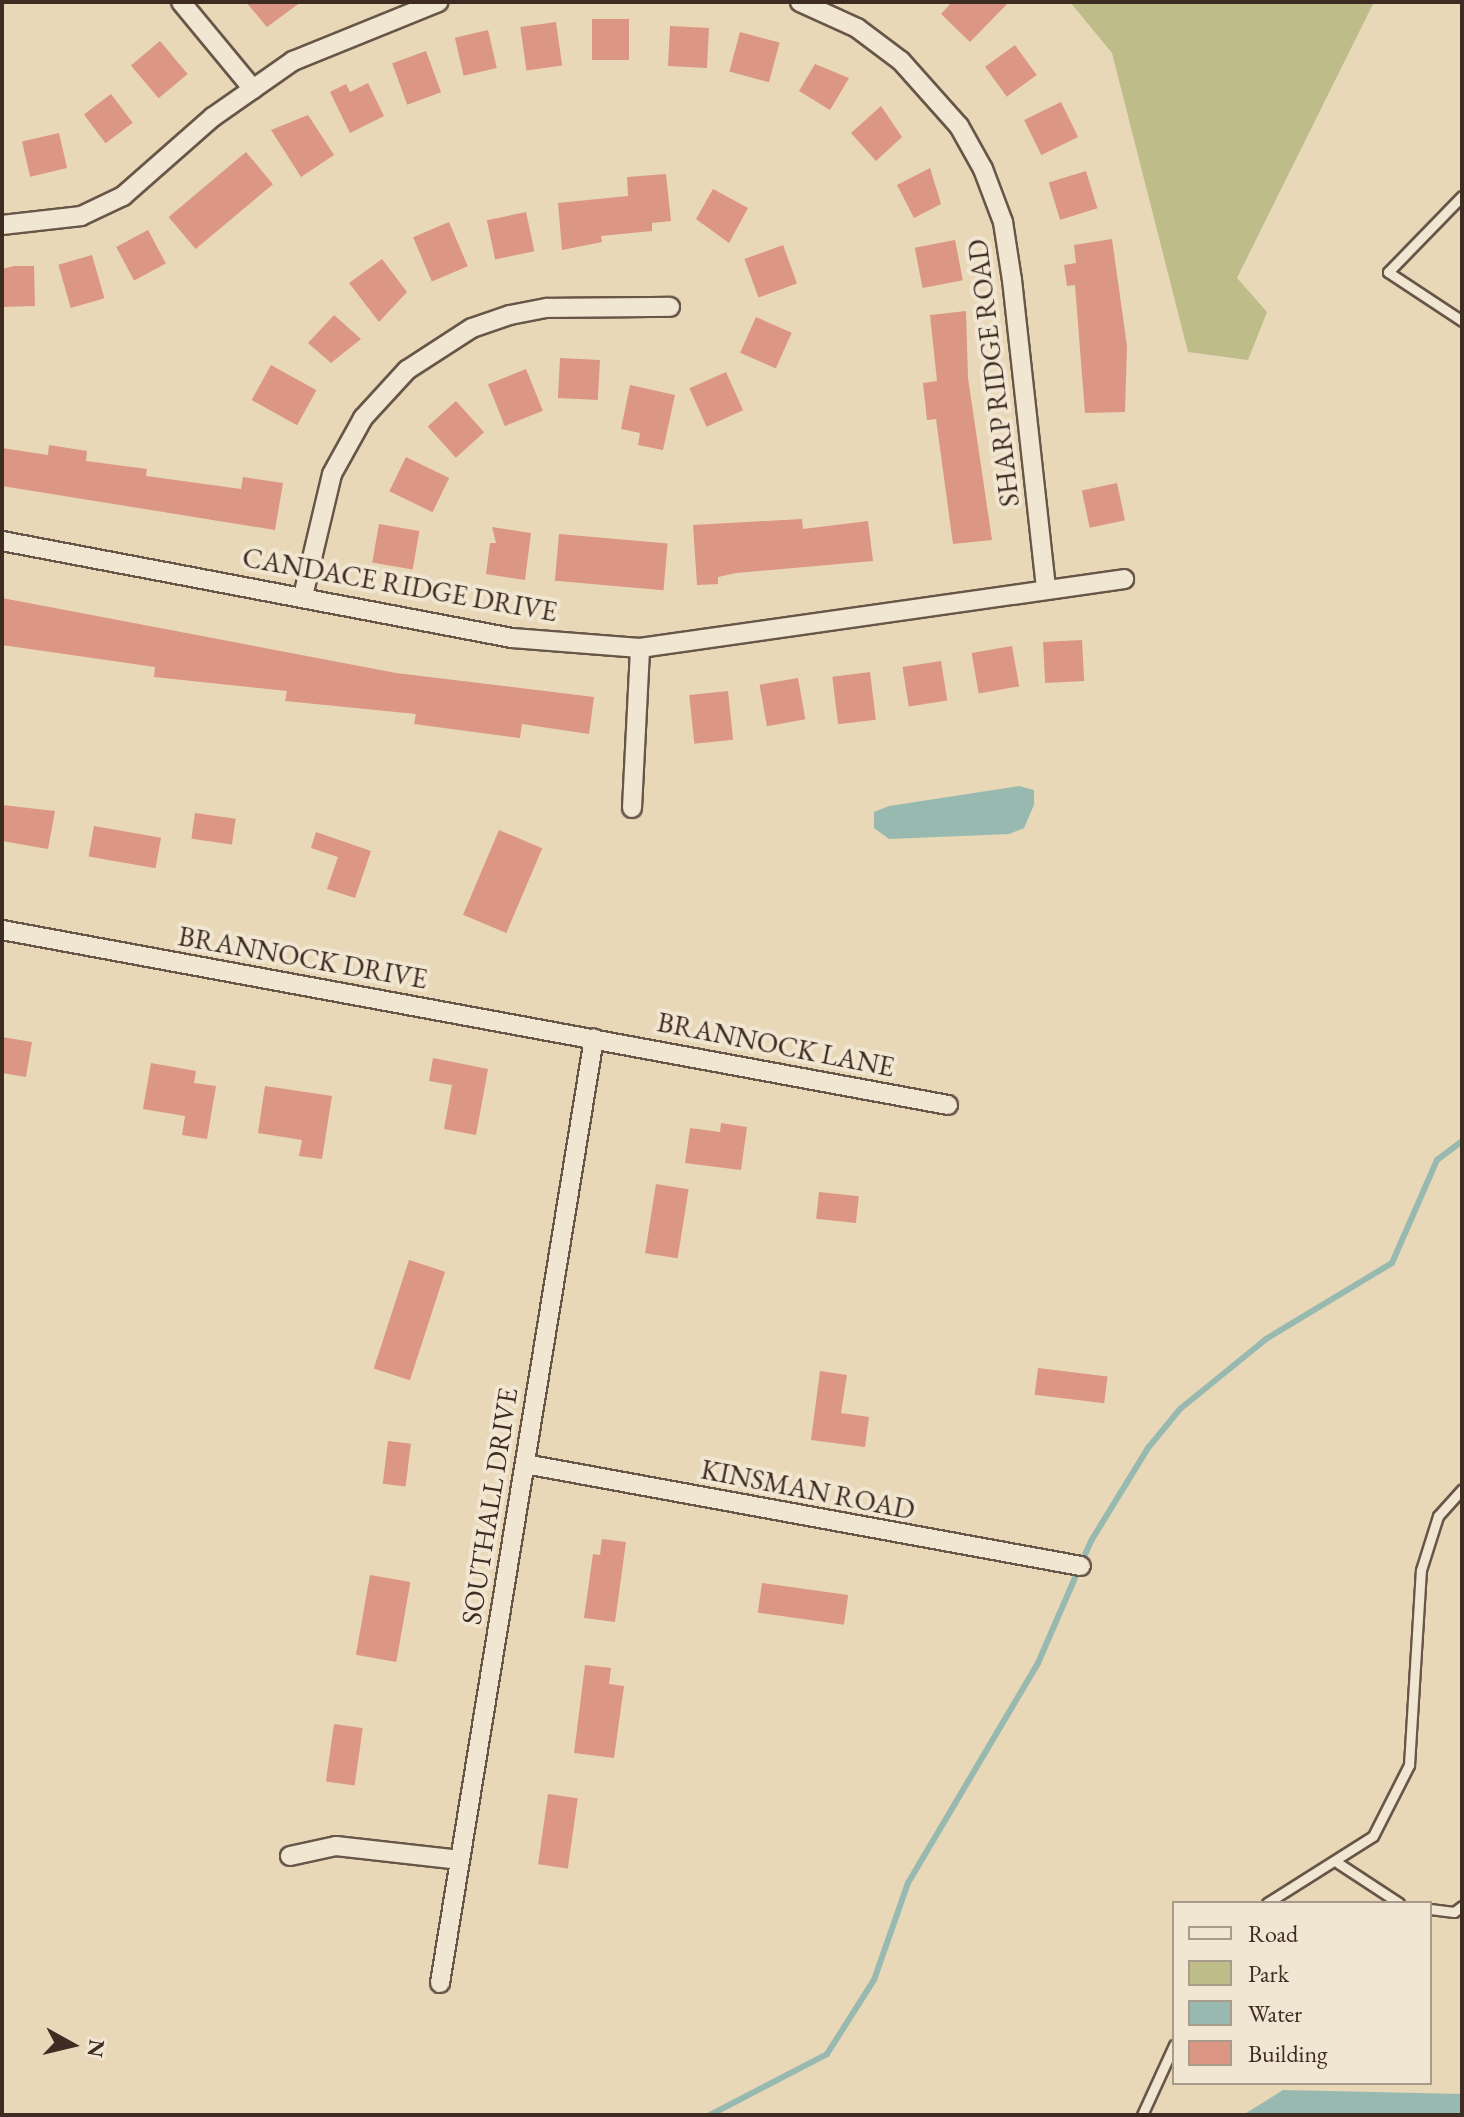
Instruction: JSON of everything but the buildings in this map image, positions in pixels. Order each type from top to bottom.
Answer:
[{"type":"street","points":[[181,2],[253,89]]},
{"type":"street","points":[[2,225],[81,216],[123,196],[253,89],[293,61],[438,2]]},
{"type":"street","name":"SHARP RIDGE ROAD","points":[[800,2],[857,28],[901,61],[959,126],[983,169],[1003,222],[1012,280],[1046,588]]},
{"type":"street","points":[[303,596],[332,474],[363,418],[407,370],[472,328],[510,315],[547,308],[670,307]]},
{"type":"street","name":"CANDACE RIDGE DRIVE","points":[[2,541],[512,638],[640,648],[1124,579]]},
{"type":"street","points":[[632,808],[640,648]]},
{"type":"street","name":"BRANNOCK DRIVE","points":[[2,930],[594,1038]]},
{"type":"street","name":"BRANNOCK LANE","points":[[594,1038],[948,1105]]},
{"type":"street","name":"SOUTHALL DRIVE","points":[[440,1983],[594,1038]]},
{"type":"street","name":"KINSMAN ROAD","points":[[525,1464],[1081,1566]]},
{"type":"street","points":[[290,1856],[336,1846],[460,1860]]},
{"type":"lane","points":[[1462,196],[1388,272],[1462,321]]},
{"type":"lane","points":[[1271,1901],[1338,1863],[1373,1836],[1409,1765],[1421,1570],[1438,1516],[1462,1489]]},
{"type":"lane","points":[[1338,1863],[1396,1901]]},
{"type":"lane","points":[[1432,1909],[1454,1912],[1462,1906]]},
{"type":"lane","points":[[1142,2115],[1172,2049]]},
{"type":"green space","points":[[1070,2],[1374,2],[1237,278],[1267,312],[1248,360],[1188,352],[1112,53]]},
{"type":"water","points":[[1019,786],[1034,790],[1034,805],[1024,828],[1009,834],[889,839],[874,828],[874,812],[889,806]]},
{"type":"water","points":[[1283,2090],[1462,2094],[1462,2115],[1243,2115]]},
{"type":"waterway","points":[[710,2115],[827,2054],[874,1980],[908,1883],[1038,1663],[1091,1541],[1148,1448],[1180,1409],[1266,1339],[1392,1263],[1437,1160],[1462,1141]]}]
